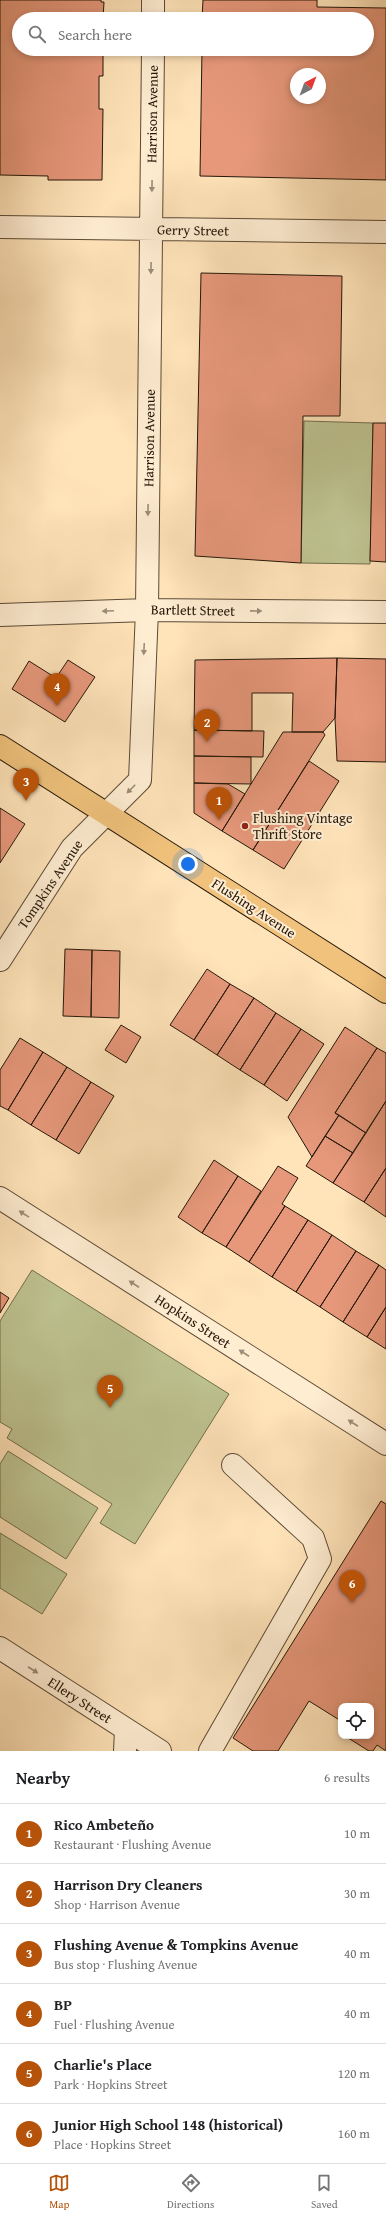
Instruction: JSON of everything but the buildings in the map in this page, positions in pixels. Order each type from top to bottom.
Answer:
[{"type":"main road","name":"Flushing Avenue","points":[[0,746],[386,992]]},
{"type":"street","points":[[153,0],[153,12]]},
{"type":"street","name":"Harrison Avenue","points":[[107,813],[140,780],[147,610],[153,56]]},
{"type":"street","name":"Gerry Street","points":[[0,227],[386,232]]},
{"type":"street","name":"Bartlett Street","points":[[0,614],[147,610],[386,612]]},
{"type":"street","name":"Tompkins Avenue","points":[[0,960],[72,848],[107,813]]},
{"type":"street","name":"Hopkins Street","points":[[0,1198],[386,1444]]},
{"type":"street","points":[[210,1751],[320,1558],[312,1538],[233,1465]]},
{"type":"street","name":"Ellery Street","points":[[0,1648],[126,1741],[160,1751]]},
{"type":"green space","points":[[304,421],[373,423],[370,564],[301,563]]},
{"type":"green space","points":[[32,1270],[229,1394],[135,1544],[100,1523],[112,1504],[7,1438],[12,1429],[0,1422],[0,1321]]},
{"type":"green space","points":[[8,1451],[98,1508],[66,1559],[0,1517],[0,1464]]},
{"type":"green space","points":[[0,1533],[67,1574],[42,1614],[0,1588]]},
{"type":"place","name":"BP","points":[[57,706]]},
{"type":"place","name":"Harrison Dry Cleaners","points":[[207,742]]},
{"type":"place","name":"Flushing Avenue & Tompkins Avenue","points":[[26,801]]},
{"type":"place","name":"Rico Ambeteño","points":[[219,820]]},
{"type":"place","name":"Flushing Vintage Thrift Store","points":[[245,826]]},
{"type":"place","name":"Charlie's Place","points":[[110,1408]]},
{"type":"place","name":"Junior High School 148 (historical)","points":[[352,1603]]}]
